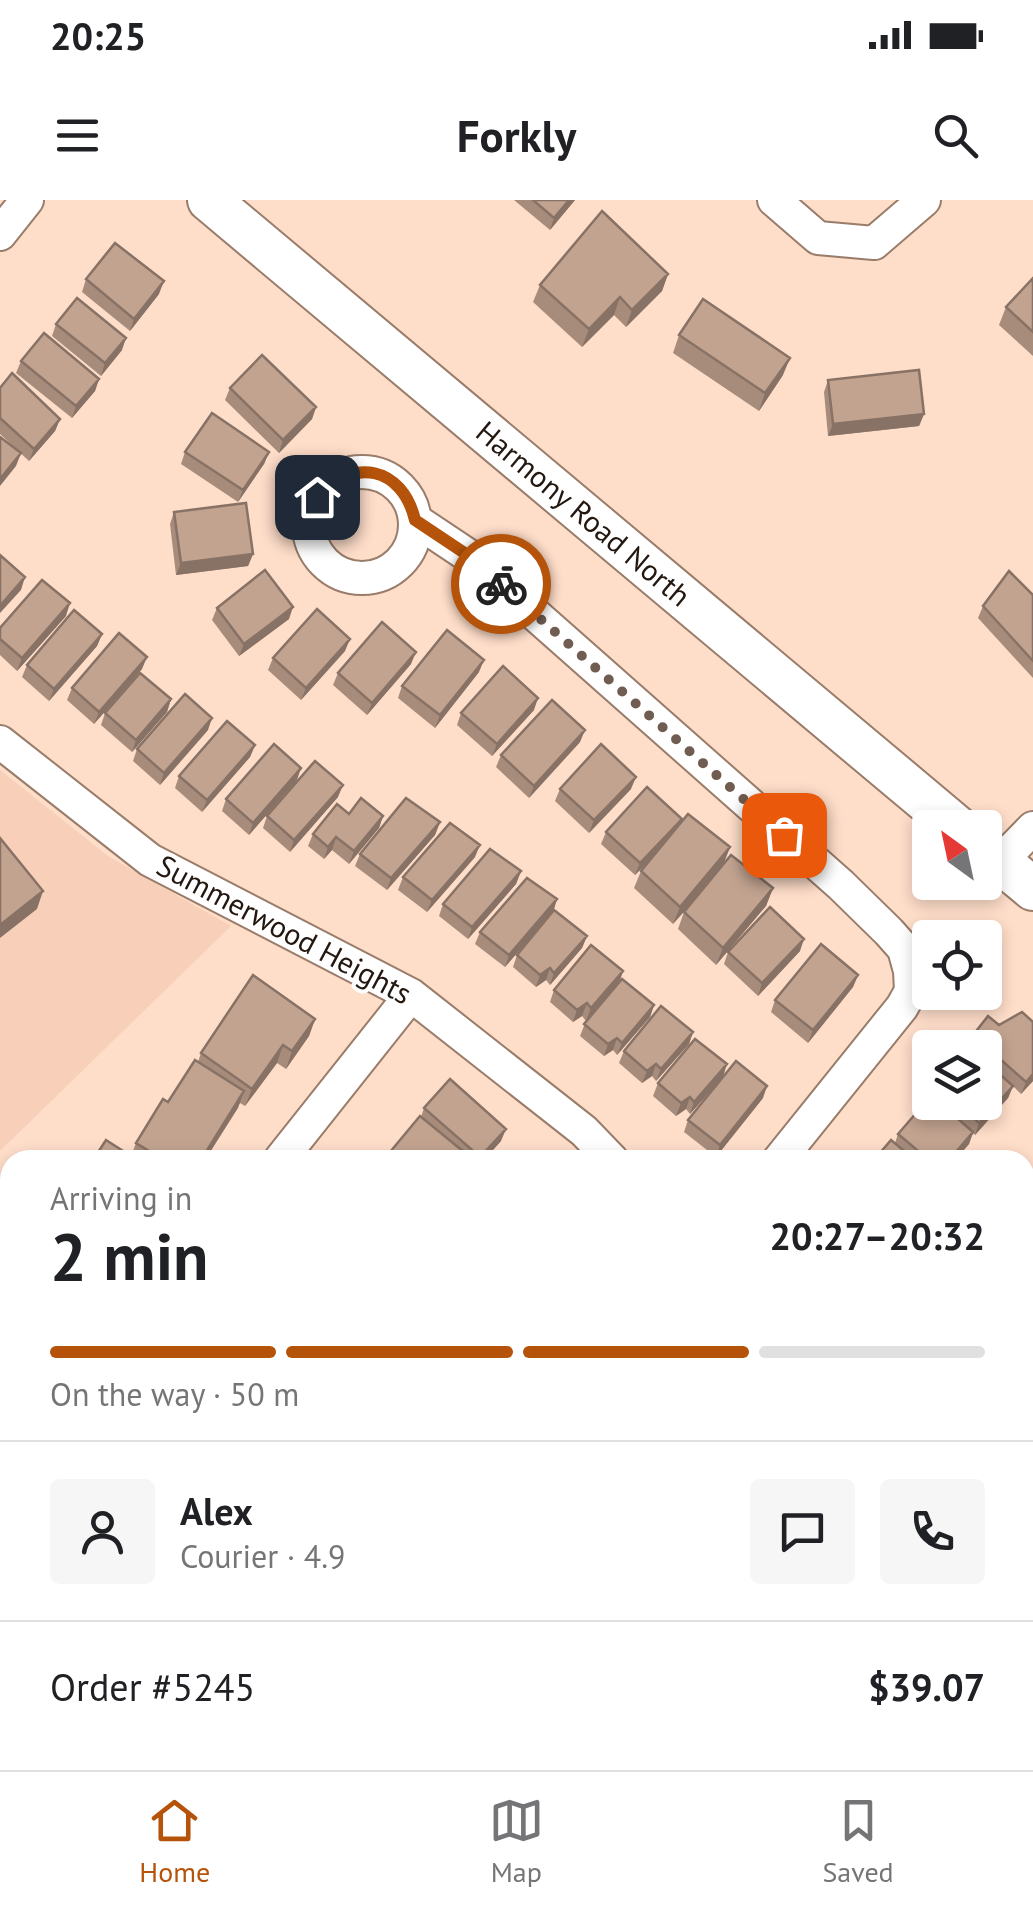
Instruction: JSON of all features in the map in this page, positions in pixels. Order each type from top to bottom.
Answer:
[{"type":"main road","name":"Harmony Road North","points":[[209,200],[937,810]]},
{"type":"main road","points":[[1002,863],[1033,889]]},
{"type":"street","points":[[0,234],[27,200]]},
{"type":"street","points":[[774,200],[818,238],[874,244],[924,200]]},
{"type":"street","points":[[415,520],[469,556],[842,885],[904,948],[911,992],[787,1150]]},
{"type":"street","name":"Summerwood Heights","points":[[0,742],[150,860],[411,994],[584,1131],[602,1150]]},
{"type":"street","points":[[1002,850],[1033,828]]},
{"type":"street","points":[[288,1150],[411,994]]},
{"type":"shaded area","points":[[0,770],[108,856],[231,926],[0,1150]]},
{"type":"building","points":[[533,200],[569,200],[554,218]]},
{"type":"building","points":[[602,211],[668,274],[632,310],[620,297],[589,329],[540,285]]},
{"type":"building","points":[[115,243],[164,281],[134,319],[86,279]]},
{"type":"building","points":[[1033,278],[1033,332],[1006,307]]},
{"type":"building","points":[[77,298],[126,338],[105,363],[56,324]]},
{"type":"building","points":[[703,299],[790,358],[765,393],[679,335]]},
{"type":"building","points":[[44,333],[99,379],[76,406],[21,361]]},
{"type":"building","points":[[262,355],[316,407],[283,440],[230,388]]},
{"type":"building","points":[[919,370],[924,414],[833,424],[828,380]]},
{"type":"building","points":[[12,373],[60,419],[34,449],[0,418],[0,388]]},
{"type":"building","points":[[212,413],[269,452],[243,490],[185,452]]},
{"type":"building","points":[[0,437],[21,453],[0,479]]},
{"type":"building","points":[[246,503],[253,554],[181,563],[174,512]]},
{"type":"building","points":[[0,555],[25,577],[0,606]]},
{"type":"building","points":[[265,570],[293,607],[244,644],[217,608]]},
{"type":"building","points":[[1009,571],[1033,595],[1033,661],[983,606]]},
{"type":"building","points":[[42,580],[70,603],[22,658],[0,639],[0,628]]},
{"type":"building","points":[[317,609],[350,639],[306,688],[273,658]]},
{"type":"building","points":[[74,610],[102,634],[54,689],[27,665]]},
{"type":"building","points":[[382,622],[416,652],[372,703],[338,673]]},
{"type":"building","points":[[447,630],[484,660],[440,715],[402,686]]},
{"type":"building","points":[[119,633],[147,657],[99,712],[72,688]]},
{"type":"building","points":[[503,666],[538,698],[497,744],[461,713]]},
{"type":"building","points":[[140,673],[171,699],[136,740],[105,713]]},
{"type":"building","points":[[185,694],[212,718],[164,773],[137,749]]},
{"type":"building","points":[[552,700],[585,730],[534,786],[501,755]]},
{"type":"building","points":[[227,721],[255,745],[207,800],[179,776]]},
{"type":"building","points":[[274,744],[301,768],[253,823],[226,799]]},
{"type":"building","points":[[601,744],[636,777],[594,820],[560,789]]},
{"type":"building","points":[[315,761],[343,785],[294,840],[267,816]]},
{"type":"building","points":[[647,787],[682,819],[640,863],[606,832]]},
{"type":"building","points":[[361,798],[383,816],[354,851],[336,837],[328,847],[313,834],[337,804],[349,814]]},
{"type":"building","points":[[406,798],[440,822],[391,878],[360,854]]},
{"type":"building","points":[[688,814],[730,847],[680,907],[641,871]]},
{"type":"building","points":[[450,823],[480,845],[432,900],[403,877]]},
{"type":"building","points":[[0,838],[43,891],[0,925]]},
{"type":"building","points":[[490,849],[521,871],[472,927],[443,904]]},
{"type":"building","points":[[731,855],[773,888],[723,948],[684,912]]},
{"type":"building","points":[[527,878],[557,899],[509,955],[480,932]]},
{"type":"building","points":[[770,907],[804,939],[762,983],[728,952]]},
{"type":"building","points":[[554,910],[587,936],[554,973],[550,968],[540,975],[517,955]]},
{"type":"building","points":[[821,944],[858,975],[813,1030],[775,1000]]},
{"type":"building","points":[[591,945],[623,971],[591,1008],[587,1003],[577,1010],[554,990]]},
{"type":"building","points":[[253,975],[315,1019],[292,1051],[283,1045],[252,1089],[201,1053]]},
{"type":"building","points":[[622,979],[654,1005],[622,1043],[617,1038],[608,1044],[584,1024]]},
{"type":"building","points":[[661,1006],[693,1032],[661,1069],[656,1064],[647,1071],[624,1051]]},
{"type":"building","points":[[1022,1012],[1033,1022],[1033,1074],[1026,1082],[1002,1061],[1002,1030],[977,1030],[988,1016],[999,1025]]},
{"type":"building","points":[[695,1039],[727,1064],[694,1102],[690,1097],[681,1103],[658,1083]]},
{"type":"building","points":[[195,1060],[244,1091],[207,1150],[148,1150],[136,1143],[163,1099],[168,1102]]},
{"type":"building","points":[[736,1061],[767,1086],[720,1145],[688,1120]]},
{"type":"building","points":[[1002,1076],[1013,1086],[1002,1098]]},
{"type":"building","points":[[450,1079],[506,1129],[486,1150],[472,1150],[424,1108]]},
{"type":"building","points":[[420,1116],[461,1150],[392,1150]]},
{"type":"building","points":[[912,1118],[959,1120],[973,1132],[958,1150],[917,1150],[898,1134]]},
{"type":"building","points":[[106,1140],[122,1150],[100,1150]]},
{"type":"building","points":[[891,1140],[903,1150],[882,1150]]},
{"type":"way so far","points":[[501,584],[784,835]]},
{"type":"route","points":[[317,497],[342,476],[358,472],[390,479],[411,504],[415,520],[469,556],[501,584]]}]
